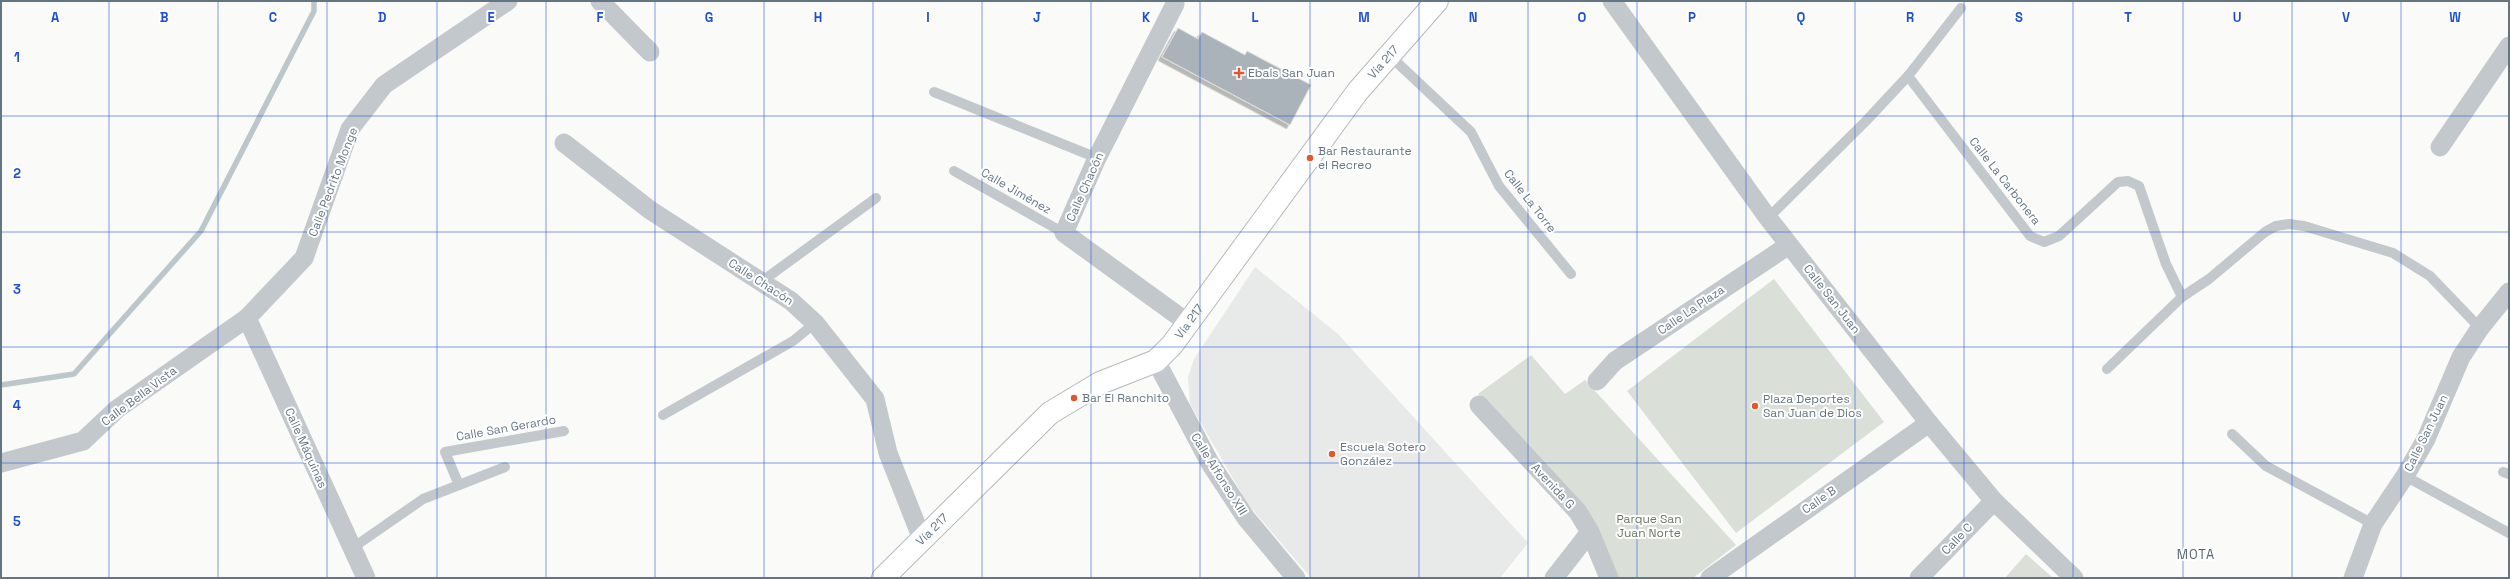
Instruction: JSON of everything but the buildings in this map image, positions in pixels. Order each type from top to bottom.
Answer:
[{"type":"main road","name":"Vía 217","points":[[883,578],[1050,413],[1100,383],[1156,361],[1172,345],[1358,91],[1437,1]]},
{"type":"street","name":"Calle Pedrito Monge","points":[[247,318],[304,258],[350,130],[384,85],[508,1]]},
{"type":"street","points":[[600,1],[650,52]]},
{"type":"street","name":"Calle San Juan","points":[[1612,1],[1768,218],[1929,423],[1994,501],[2074,578]]},
{"type":"street","name":"Calle Chacón","points":[[1175,4],[1097,158],[1064,233],[1188,323]]},
{"type":"street","points":[[2440,147],[2509,46]]},
{"type":"street","name":"Calle Chacón","points":[[564,143],[650,210],[791,301],[815,323],[875,399],[888,453],[922,539]]},
{"type":"street","name":"Calle La Plaza","points":[[1597,381],[1615,360],[1789,245]]},
{"type":"street","name":"Calle San Juan","points":[[2352,578],[2374,524],[2405,476],[2426,439],[2461,357],[2480,328],[2507,297]]},
{"type":"street","name":"Calle Bella Vista","points":[[1,463],[83,441],[117,409],[247,318]]},
{"type":"street","name":"Calle Máquinas","points":[[247,318],[351,549],[366,578]]},
{"type":"street","name":"Calle Alfonso XIII","points":[[1156,361],[1210,463],[1246,518],[1296,578]]},
{"type":"street","name":"Avenida G","points":[[1479,405],[1578,512],[1590,532],[1609,578]]},
{"type":"street","name":"Calle B","points":[[1710,578],[1929,423]]},
{"type":"street","name":"Calle C","points":[[1919,578],[1994,501]]},
{"type":"street","points":[[1554,578],[1590,532]]},
{"type":"lane","points":[[1768,218],[1865,122],[1908,76],[1961,8]]},
{"type":"lane","name":"Calle La Torre","points":[[1389,55],[1471,132],[1499,186],[1572,274]]},
{"type":"lane","name":"Calle La Carbonera","points":[[1908,76],[2030,236],[2044,242],[2058,236],[2118,182],[2128,181],[2139,186],[2166,264],[2182,297]]},
{"type":"lane","points":[[934,92],[1097,158]]},
{"type":"lane","name":"Calle Jiménez","points":[[954,171],[1064,233]]},
{"type":"lane","points":[[761,282],[876,198]]},
{"type":"lane","points":[[2107,369],[2182,297],[2209,279],[2265,232],[2276,226],[2289,224],[2304,226],[2393,253],[2430,276],[2480,328]]},
{"type":"lane","points":[[663,415],[793,341],[815,323]]},
{"type":"lane","name":"Calle San Gerardo","points":[[459,485],[445,452],[564,431]]},
{"type":"lane","points":[[2232,434],[2266,466],[2374,524]]},
{"type":"lane","points":[[351,549],[423,499],[505,467]]},
{"type":"lane","points":[[2405,476],[2509,533]]},
{"type":"shaded area","name":"Escuela Sotero González","points":[[1255,267],[1338,334],[1528,543],[1500,578],[1311,578],[1247,503],[1190,404],[1188,377],[1194,359]]},
{"type":"green space","name":"Plaza Deportes San Juan de Dios","points":[[1774,279],[1884,422],[1736,533],[1627,391]]},
{"type":"green space","name":"Parque San Juan Norte","points":[[1531,355],[1565,394],[1585,380],[1736,545],[1693,578],[1616,578],[1570,494],[1478,394]]},
{"type":"green space","points":[[2026,554],[2053,578],[2005,578]]},
{"type":"waterway","points":[[1,385],[74,374],[201,231],[314,11],[314,1]]},
{"type":"place","name":"Ebais San Juan","points":[[1239,73]]},
{"type":"place","name":"Bar Restaurante el Recreo","points":[[1310,158]]},
{"type":"place","name":"Bar El Ranchito","points":[[1074,398]]},
{"type":"place","name":"Plaza Deportes San Juan de Dios","points":[[1755,406]]},
{"type":"place","name":"Escuela Sotero González","points":[[1332,454]]},
{"type":"district","name":"MOTA","points":[[2196,554]]}]
